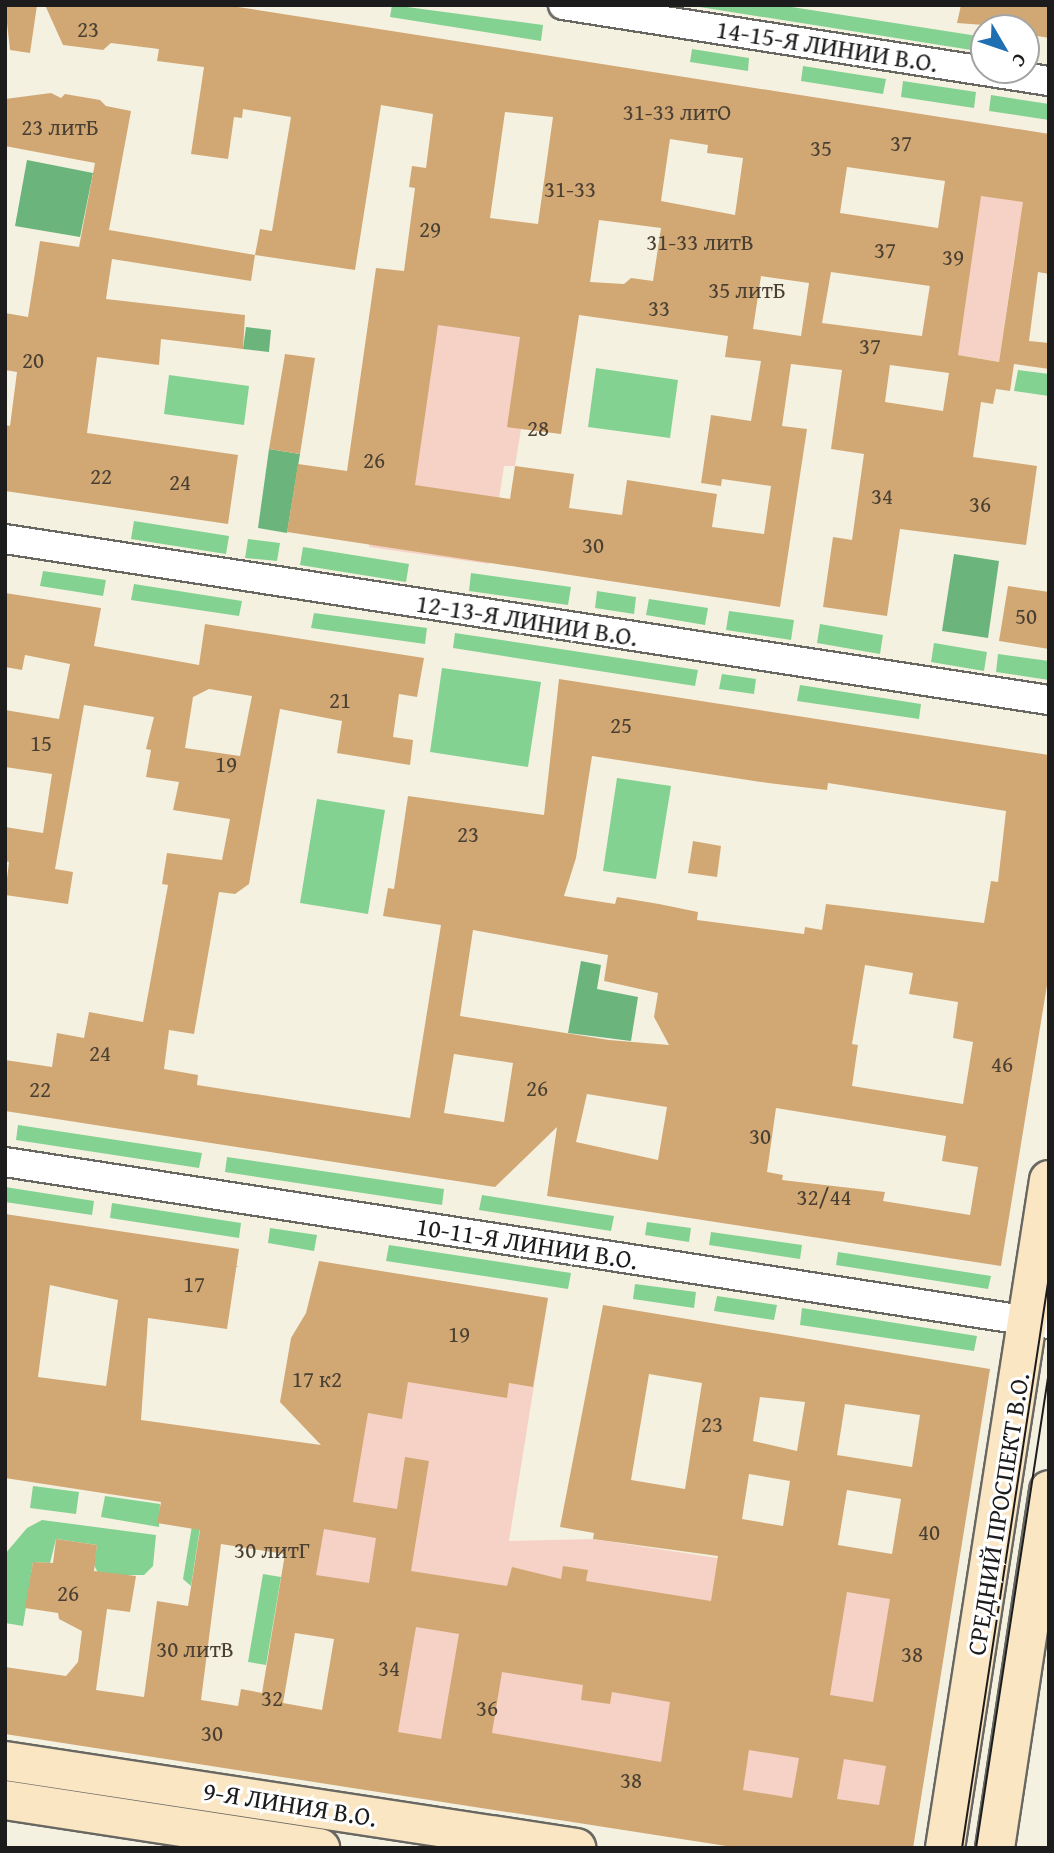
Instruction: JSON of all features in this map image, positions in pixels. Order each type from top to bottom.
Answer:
[{"type":"main road","name":"СРЕДНИЙ ПРОСПЕКТ В.О.","points":[[945,1848],[1038,1322],[1049,1180]]},
{"type":"main road","name":"СРЕДНИЙ ПРОСПЕКТ В.О.","points":[[995,1848],[1049,1490]]},
{"type":"main road","name":"9-Я ЛИНИЯ В.О.","points":[[5,1761],[576,1848]]},
{"type":"main road","points":[[5,1800],[320,1848]]},
{"type":"street","name":"14-15-Я ЛИНИИ В.О.","points":[[563,5],[1049,81]]},
{"type":"street","name":"12-13-Я ЛИНИИ В.О.","points":[[5,540],[1049,700]]},
{"type":"street","name":"10-11-Я ЛИНИИ В.О.","points":[[5,1162],[1038,1322]]},
{"type":"shaded area","points":[[955,119],[1049,134],[1049,243],[1017,239],[999,362],[958,355],[917,368]]},
{"type":"shaded area","points":[[406,290],[579,315],[561,434],[521,429],[515,466],[504,466],[489,564],[369,547]]},
{"type":"shaded area","points":[[367,1269],[548,1298],[509,1541],[593,1539],[953,1594],[913,1848],[350,1786],[376,1621],[277,1605],[290,1523],[324,1529]]},
{"type":"green space","points":[[392,5],[543,25],[541,41],[390,17]]},
{"type":"green space","points":[[687,5],[779,5],[970,35],[970,50]]},
{"type":"green space","points":[[692,49],[749,58],[748,71],[690,62]]},
{"type":"green space","points":[[803,66],[886,79],[883,94],[801,81]]},
{"type":"green space","points":[[903,81],[976,92],[974,108],[901,97]]},
{"type":"green space","points":[[991,95],[1049,104],[1049,120],[989,111]]},
{"type":"green space","points":[[27,160],[93,173],[80,237],[15,226]]},
{"type":"green space","points":[[246,327],[271,330],[269,352],[243,349]]},
{"type":"green space","points":[[596,368],[678,380],[670,438],[588,427]]},
{"type":"green space","points":[[1018,370],[1049,374],[1049,396],[1014,391]]},
{"type":"green space","points":[[169,375],[249,386],[244,425],[164,414]]},
{"type":"green space","points":[[269,449],[300,454],[287,533],[258,528]]},
{"type":"green space","points":[[134,521],[229,536],[226,554],[131,539]]},
{"type":"green space","points":[[248,539],[280,543],[277,561],[245,558]]},
{"type":"green space","points":[[303,547],[409,564],[406,582],[300,565]]},
{"type":"green space","points":[[954,554],[999,561],[988,638],[942,631]]},
{"type":"green space","points":[[43,571],[106,580],[103,596],[40,586]]},
{"type":"green space","points":[[471,573],[571,587],[568,605],[469,591]]},
{"type":"green space","points":[[134,584],[242,601],[239,616],[131,600]]},
{"type":"green space","points":[[597,591],[636,597],[634,614],[595,608]]},
{"type":"green space","points":[[649,599],[708,608],[705,625],[646,615]]},
{"type":"green space","points":[[729,611],[794,620],[791,640],[726,630]]},
{"type":"green space","points":[[314,613],[427,628],[425,644],[311,628]]},
{"type":"green space","points":[[820,624],[883,635],[880,654],[817,643]]},
{"type":"green space","points":[[455,633],[698,670],[695,686],[453,648]]},
{"type":"green space","points":[[934,643],[987,652],[984,671],[931,662]]},
{"type":"green space","points":[[998,654],[1049,661],[1049,680],[996,672]]},
{"type":"green space","points":[[442,668],[541,682],[528,767],[430,752]]},
{"type":"green space","points":[[722,674],[756,679],[754,694],[719,689]]},
{"type":"green space","points":[[800,685],[921,704],[919,719],[797,701]]},
{"type":"green space","points":[[617,778],[671,786],[656,879],[603,871]]},
{"type":"green space","points":[[317,799],[385,810],[368,914],[300,903]]},
{"type":"green space","points":[[581,961],[601,965],[597,989],[638,997],[631,1041],[568,1033]]},
{"type":"green space","points":[[18,1125],[202,1153],[199,1168],[16,1140]]},
{"type":"green space","points":[[227,1157],[444,1189],[442,1205],[225,1172]]},
{"type":"green space","points":[[5,1187],[94,1201],[92,1215],[5,1202]]},
{"type":"green space","points":[[482,1195],[614,1216],[611,1231],[479,1210]]},
{"type":"green space","points":[[112,1203],[241,1223],[239,1238],[110,1218]]},
{"type":"green space","points":[[647,1222],[691,1228],[689,1242],[645,1235]]},
{"type":"green space","points":[[270,1228],[317,1235],[314,1251],[268,1243]]},
{"type":"green space","points":[[711,1232],[802,1245],[800,1259],[709,1245]]},
{"type":"green space","points":[[389,1245],[571,1273],[568,1289],[386,1261]]},
{"type":"green space","points":[[838,1252],[991,1276],[988,1289],[836,1265]]},
{"type":"green space","points":[[635,1284],[696,1292],[694,1308],[633,1299]]},
{"type":"green space","points":[[717,1296],[777,1305],[774,1320],[714,1311]]},
{"type":"green space","points":[[802,1308],[977,1336],[974,1351],[800,1325]]},
{"type":"green space","points":[[33,1486],[79,1492],[76,1514],[30,1508]]},
{"type":"green space","points":[[105,1496],[160,1504],[159,1527],[101,1517]]},
{"type":"green space","points":[[194,1514],[202,1515],[191,1586],[183,1579]]},
{"type":"green space","points":[[42,1520],[156,1535],[153,1566],[144,1575],[99,1575],[94,1565],[97,1545],[56,1539],[50,1563],[33,1562],[23,1626],[5,1623],[5,1554],[27,1528]]},
{"type":"green space","points":[[263,1574],[281,1577],[266,1665],[248,1662]]},
{"type":"building","points":[[5,5],[37,5],[30,53],[10,50]]},
{"type":"building","points":[[45,5],[225,5],[1049,134],[1049,274],[1038,272],[1029,341],[1049,343],[1049,369],[1014,364],[1010,391],[996,389],[993,404],[981,402],[973,457],[1037,466],[1026,545],[900,529],[887,616],[823,607],[833,537],[852,540],[864,454],[831,449],[842,370],[791,364],[782,426],[807,429],[780,607],[287,532],[298,464],[347,471],[376,268],[404,271],[415,188],[409,187],[412,166],[426,168],[433,114],[381,105],[355,270],[255,255],[260,229],[272,231],[291,117],[243,109],[242,118],[234,117],[228,159],[191,154],[204,67],[157,61],[159,49],[111,43],[103,50],[63,45]],"holes":[[[505,112],[553,117],[538,224],[490,218]],[[670,139],[708,145],[707,153],[743,158],[735,215],[661,201]],[[847,167],[945,181],[938,228],[840,213]],[[981,196],[1023,202],[999,362],[958,355]],[[599,220],[661,228],[653,281],[631,278],[624,284],[590,282]],[[831,272],[930,286],[922,336],[822,323]],[[761,276],[809,283],[801,336],[753,329]],[[579,315],[728,336],[725,357],[761,361],[751,421],[711,415],[701,483],[721,486],[722,479],[771,486],[764,534],[712,527],[717,494],[627,480],[622,515],[569,508],[574,474],[515,466],[510,499],[415,485],[438,325],[520,337],[507,427],[561,434]],[[890,365],[949,373],[943,411],[885,402]]]},
{"type":"building","points":[[961,5],[1049,5],[1049,38],[1040,36],[1040,14],[970,14],[970,24],[957,23]]},
{"type":"building","points":[[51,93],[61,98],[65,94],[100,100],[106,106],[131,111],[109,230],[255,255],[251,281],[112,259],[106,299],[245,315],[243,349],[161,339],[159,365],[97,357],[87,433],[238,455],[228,524],[5,491],[5,425],[10,426],[17,372],[5,370],[5,313],[28,317],[40,241],[79,247],[95,163],[5,146],[5,99]]},
{"type":"building","points":[[285,354],[315,358],[300,454],[269,449]]},
{"type":"building","points":[[1008,586],[1049,592],[1049,649],[999,641]]},
{"type":"building","points":[[5,593],[101,608],[94,646],[199,665],[205,624],[424,658],[417,697],[399,694],[393,737],[413,740],[410,765],[337,753],[342,721],[280,709],[249,884],[235,894],[219,892],[194,1034],[169,1030],[164,1069],[198,1075],[197,1085],[410,1118],[441,925],[383,916],[388,888],[394,889],[408,796],[544,815],[559,679],[1049,755],[1049,973],[1001,1266],[547,1196],[557,1127],[495,1187],[5,1111],[5,1060],[52,1067],[57,1033],[84,1038],[89,1012],[143,1022],[168,885],[162,884],[167,853],[222,860],[230,819],[173,810],[179,782],[146,777],[151,750],[146,749],[154,717],[84,705],[55,869],[73,872],[68,904],[5,895],[9,862],[5,861],[5,827],[43,833],[52,774],[5,767],[5,710],[59,719],[70,664],[25,655],[22,670],[5,667]],"holes":[[[209,689],[252,696],[240,756],[185,748],[193,697]],[[592,756],[827,790],[828,783],[1006,811],[998,882],[991,881],[984,923],[826,904],[822,930],[805,927],[804,934],[697,920],[698,912],[617,897],[615,904],[564,896],[576,858]],[[473,930],[608,955],[604,981],[658,993],[654,1017],[669,1045],[609,1040],[460,1016]],[[865,965],[913,973],[909,994],[958,1002],[953,1038],[973,1042],[963,1104],[852,1086],[858,1045],[852,1044]],[[454,1054],[513,1063],[504,1122],[444,1113]],[[587,1094],[667,1107],[658,1160],[576,1142]],[[776,1108],[946,1136],[942,1161],[978,1167],[970,1215],[883,1201],[885,1192],[782,1180],[783,1175],[767,1172]]]},
{"type":"building","points":[[693,841],[721,846],[717,877],[688,873]]},
{"type":"building","points":[[5,1214],[239,1249],[227,1329],[148,1318],[141,1420],[321,1445],[280,1402],[291,1338],[306,1313],[319,1261],[548,1298],[533,1387],[509,1383],[507,1398],[408,1382],[402,1419],[368,1413],[353,1502],[397,1509],[405,1457],[429,1461],[411,1571],[507,1586],[512,1567],[561,1579],[563,1566],[588,1570],[586,1581],[711,1601],[718,1556],[593,1539],[594,1533],[560,1527],[603,1305],[990,1369],[913,1848],[739,1848],[5,1734],[5,1667],[66,1676],[78,1662],[82,1631],[59,1619],[58,1613],[25,1608],[33,1562],[53,1563],[56,1539],[97,1545],[94,1571],[136,1576],[130,1612],[107,1609],[96,1690],[144,1697],[157,1601],[188,1606],[200,1530],[157,1523],[161,1502],[5,1478]],"holes":[[[50,1285],[118,1300],[106,1386],[38,1377]],[[649,1374],[702,1383],[685,1489],[631,1480]],[[760,1397],[805,1402],[797,1451],[753,1441]],[[845,1404],[920,1415],[912,1467],[837,1455]],[[749,1474],[790,1481],[783,1526],[742,1519]],[[847,1490],[901,1499],[892,1554],[838,1545]],[[324,1529],[376,1538],[369,1583],[316,1575]],[[221,1544],[285,1554],[262,1693],[241,1689],[238,1706],[201,1700]],[[847,1592],[890,1599],[873,1702],[830,1695]],[[416,1627],[459,1634],[441,1739],[398,1732]],[[295,1633],[334,1639],[322,1710],[283,1703]],[[502,1672],[583,1685],[581,1700],[610,1704],[612,1692],[670,1702],[661,1762],[492,1733]],[[749,1750],[799,1758],[792,1798],[743,1790]],[[844,1759],[886,1766],[879,1805],[837,1799]]]},
{"type":"tram line","points":[[962,1848],[1049,1276]]},
{"type":"tram line","points":[[976,1848],[1049,1373]]}]
